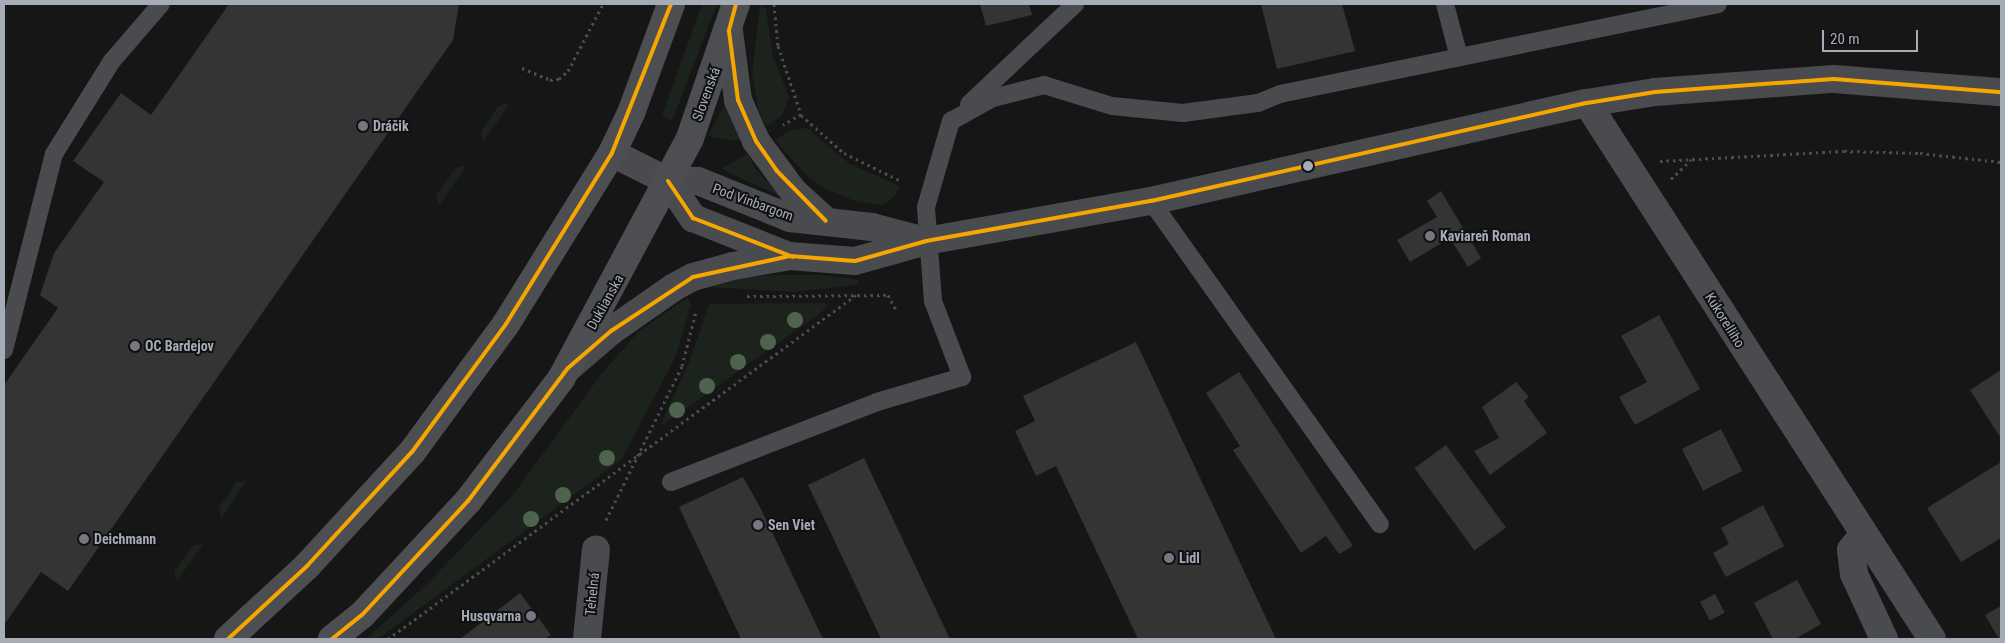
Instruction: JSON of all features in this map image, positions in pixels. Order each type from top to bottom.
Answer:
[{"type":"main road","points":[[228,639],[307,566],[412,452],[506,324],[612,153],[632,113],[671,4]]},
{"type":"main road","name":"Slovenská","points":[[668,180],[690,138],[729,31],[736,4]]},
{"type":"main road","name":"Duklianska","points":[[332,639],[362,615],[468,501],[568,368],[668,180]]},
{"type":"street","points":[[729,31],[738,100],[756,141],[793,192],[826,221]]},
{"type":"street","name":"Pod Vinbargom","points":[[568,368],[611,331],[693,277],[790,256],[855,261],[926,241],[1151,201],[1587,103],[1664,91],[1834,79],[2001,92]]},
{"type":"street","name":"Kukorelliho","points":[[1587,103],[1862,536],[1932,639]]},
{"type":"street","name":"Pod Vinbargom","points":[[612,153],[668,180],[698,181],[790,218],[826,221],[926,241]]},
{"type":"street","name":"Pod Vinbargom","points":[[668,180],[693,218],[790,256]]},
{"type":"street","points":[[1862,536],[1851,550],[1854,574],[1884,639]]},
{"type":"street","name":"Tehelná","points":[[587,639],[596,549]]},
{"type":"lane","points":[[4,350],[54,154],[112,61],[161,4]]},
{"type":"lane","points":[[671,482],[877,402],[962,377],[934,301],[926,241],[926,207],[951,121],[1075,4]]},
{"type":"lane","points":[[1445,4],[1459,57]]},
{"type":"lane","points":[[951,121],[993,98],[1044,85],[1112,106],[1183,112],[1258,103],[1280,94],[1718,4]]},
{"type":"lane","points":[[1151,201],[1380,524]]},
{"type":"path","points":[[522,68],[550,80],[559,79],[568,71],[603,4]]},
{"type":"path","points":[[774,4],[778,46],[801,114],[844,153],[899,180]]},
{"type":"path","points":[[779,128],[801,114]]},
{"type":"path","points":[[1656,161],[1844,151],[1920,153],[2001,162]]},
{"type":"path","points":[[1663,186],[1691,160]]},
{"type":"path","points":[[737,296],[888,295],[896,310]]},
{"type":"path","points":[[388,639],[856,296]]},
{"type":"path","points":[[596,549],[633,458],[682,366],[698,304]]},
{"type":"shaded area","points":[[702,4],[717,4],[672,121],[662,116]]},
{"type":"shaded area","points":[[760,6],[766,9],[773,56],[789,97],[782,116],[767,126],[759,111],[752,73]]},
{"type":"shaded area","points":[[727,101],[741,139],[735,141],[708,136]]},
{"type":"shaded area","points":[[506,103],[509,105],[483,142],[481,132],[498,107]]},
{"type":"shaded area","points":[[807,128],[850,164],[900,186],[895,196],[883,205],[857,202],[824,188],[807,176],[775,140],[790,130]]},
{"type":"shaded area","points":[[748,154],[755,168],[782,197],[721,169]]},
{"type":"shaded area","points":[[466,167],[439,205],[436,195],[456,168]]},
{"type":"shaded area","points":[[773,275],[822,275],[859,280],[856,285],[794,292],[710,287],[739,278]]},
{"type":"shaded area","points":[[687,298],[691,304],[675,358],[621,460],[378,639],[366,639],[426,585],[512,496],[602,373],[638,332]]},
{"type":"shaded area","points":[[825,303],[827,307],[819,314],[660,427],[690,360],[709,304]]},
{"type":"shaded area","points":[[246,481],[221,519],[219,508],[236,482]]},
{"type":"shaded area","points":[[203,544],[177,581],[174,571],[193,546]]},
{"type":"building","name":"OC Bardejov","points":[[229,4],[459,4],[453,40],[68,591],[41,572],[4,625],[4,385],[58,308],[40,295],[54,253],[104,182],[73,161],[121,93],[151,115]]},
{"type":"building","points":[[980,4],[1029,4],[1032,15],[986,26]]},
{"type":"building","points":[[1261,4],[1342,4],[1355,51],[1277,69]]},
{"type":"building","points":[[1441,191],[1481,258],[1468,267],[1450,238],[1410,262],[1397,240],[1437,217],[1427,201]]},
{"type":"building","points":[[1659,315],[1700,389],[1635,425],[1619,397],[1647,382],[1621,336]]},
{"type":"building","name":"Lidl","points":[[1136,342],[1276,639],[1138,639],[1056,466],[1036,476],[1015,431],[1035,421],[1023,396]]},
{"type":"building","points":[[2001,370],[2001,436],[2000,437],[1970,390]]},
{"type":"building","points":[[1239,372],[1353,546],[1339,554],[1326,536],[1301,553],[1233,450],[1240,446],[1206,393]]},
{"type":"building","points":[[1516,382],[1529,397],[1524,401],[1547,433],[1490,475],[1474,451],[1499,438],[1482,407]]},
{"type":"building","points":[[1721,429],[1742,471],[1703,491],[1682,449]]},
{"type":"building","points":[[1446,445],[1506,528],[1474,550],[1414,468]]},
{"type":"building","points":[[864,458],[950,639],[881,639],[808,485]]},
{"type":"building","points":[[2001,462],[2001,538],[1961,562],[1927,508]]},
{"type":"building","points":[[743,477],[761,509],[823,639],[741,639],[679,507]]},
{"type":"building","points":[[1763,505],[1784,546],[1726,577],[1713,553],[1729,544],[1721,528]]},
{"type":"building","points":[[1797,580],[1821,624],[1795,639],[1773,639],[1754,603]]},
{"type":"building","points":[[520,593],[551,635],[545,639],[460,639]]},
{"type":"building","points":[[1715,594],[1725,613],[1710,621],[1700,602]]},
{"type":"building","points":[[2001,606],[2001,639],[1999,639],[1985,615]]},
{"type":"transit line","points":[[228,639],[307,566],[412,452],[506,324],[612,153],[671,4]]},
{"type":"transit line","points":[[736,4],[729,31],[738,100],[756,141],[776,170],[826,221]]},
{"type":"transit line","points":[[332,639],[362,615],[468,501],[568,368],[611,331],[693,277],[790,256],[855,261],[926,241],[1151,201],[1587,103],[1655,92],[1834,79],[2001,92]]},
{"type":"transit line","points":[[668,181],[693,218],[793,257]]},
{"type":"place","name":"Dráčik","points":[[363,126]]},
{"type":"place","name":"Kaviareň Roman","points":[[1430,236]]},
{"type":"place","name":"OC Bardejov","points":[[135,346]]},
{"type":"place","name":"Sen Viet","points":[[758,525]]},
{"type":"place","name":"Deichmann","points":[[84,539]]},
{"type":"place","name":"Lidl","points":[[1169,558]]},
{"type":"place","name":"Husqvarna","points":[[531,616]]}]
